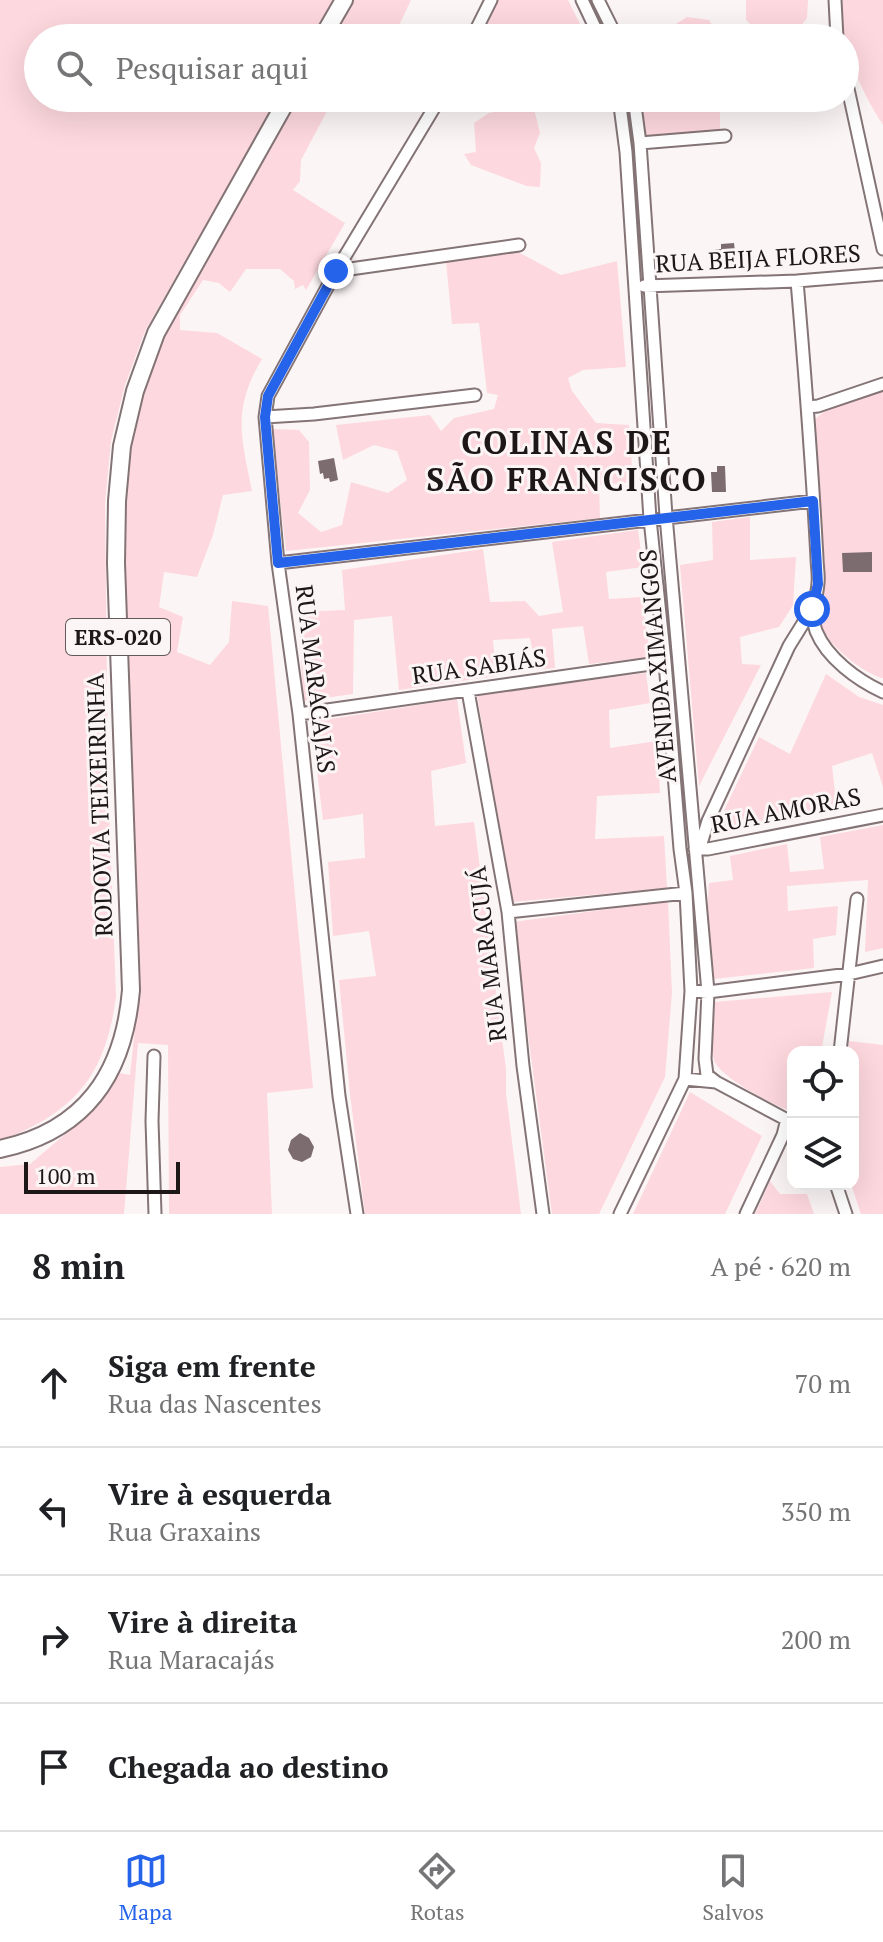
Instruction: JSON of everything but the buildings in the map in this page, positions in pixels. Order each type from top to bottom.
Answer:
[{"type":"main road","points":[[330,24],[344,0]]},
{"type":"main road","name":"RODOVIA TEIXEIRINHA","points":[[0,1149],[48,1134],[85,1107],[107,1078],[124,1037],[131,990],[116,563],[122,446],[135,391],[156,333],[280,112]]},
{"type":"street","points":[[479,24],[491,0]]},
{"type":"street","points":[[582,0],[593,24]]},
{"type":"street","points":[[598,0],[610,24]]},
{"type":"street","points":[[835,0],[836,24]]},
{"type":"street","name":"RUA MARACAJÁS","points":[[357,1214],[339,1096],[299,714],[278,563],[265,417],[268,396],[336,271],[431,112]]},
{"type":"street","name":"AVENIDA XIMANGOS","points":[[621,112],[650,519],[686,893],[691,991],[685,1079]]},
{"type":"street","name":"AVENIDA XIMANGOS","points":[[636,112],[666,516],[698,849],[708,992],[705,1059],[707,1075],[716,1082]]},
{"type":"street","points":[[853,112],[883,249]]},
{"type":"street","points":[[640,143],[725,136]]},
{"type":"street","points":[[336,271],[519,245]]},
{"type":"street","name":"RUA BEIJA FLORES","points":[[635,287],[797,281],[883,274]]},
{"type":"street","points":[[698,849],[789,646],[812,609],[818,584],[797,281]]},
{"type":"street","points":[[808,407],[883,384]]},
{"type":"street","points":[[265,417],[475,395]]},
{"type":"street","points":[[278,563],[813,501]]},
{"type":"street","points":[[812,609],[816,630],[826,649],[855,675],[883,692]]},
{"type":"street","name":"RUA SABIÁS","points":[[299,714],[665,662]]},
{"type":"street","name":"RUA MARACUJÁ","points":[[468,691],[508,912],[523,1066],[543,1214]]},
{"type":"street","name":"RUA AMORAS","points":[[680,849],[698,849],[883,815]]},
{"type":"street","points":[[508,912],[686,893]]},
{"type":"street","points":[[841,1046],[857,899]]},
{"type":"street","points":[[691,991],[708,992],[849,974],[883,966]]},
{"type":"street","points":[[154,1056],[152,1121],[155,1214]]},
{"type":"street","points":[[620,1214],[685,1079],[716,1082],[787,1119]]},
{"type":"street","points":[[746,1214],[787,1127]]},
{"type":"street","points":[[838,1190],[846,1214]]},
{"type":"shaded area","points":[[0,0],[333,0],[320,24],[24,24],[24,112],[270,112],[145,331],[125,385],[111,441],[105,503],[108,781],[116,997],[111,1025],[94,1070],[67,1104],[48,1118],[0,1141]]},
{"type":"shaded area","points":[[353,0],[411,0],[400,24],[339,24]]},
{"type":"shaded area","points":[[497,0],[568,0],[580,24],[485,24]]},
{"type":"shaded area","points":[[746,0],[808,0],[807,18],[802,24],[750,24],[746,20]]},
{"type":"shaded area","points":[[841,0],[883,0],[883,125],[859,79],[859,24],[843,24]]},
{"type":"shaded area","points":[[687,17],[709,20],[711,24],[676,24]]},
{"type":"shaded area","points":[[287,112],[327,112],[301,160],[300,181],[293,190],[345,223],[306,290],[303,285],[295,289],[294,281],[280,269],[246,269],[230,292],[219,283],[203,280],[180,315],[180,330],[217,333],[262,359],[246,393],[243,409],[242,439],[252,491],[223,495],[213,535],[197,577],[164,572],[159,607],[183,617],[177,652],[210,665],[229,642],[232,601],[268,606],[313,1088],[267,1093],[272,1214],[169,1214],[168,1045],[138,1043],[124,1214],[0,1214],[0,1167],[30,1164],[96,1108],[119,1073],[130,1075],[138,1001],[137,926],[127,780],[123,502],[128,444],[141,391],[162,334]]},
{"type":"shaded area","points":[[535,112],[540,133],[534,148],[541,163],[540,187],[527,186],[471,165],[464,154],[476,152],[474,123],[489,113]]},
{"type":"shaded area","points":[[641,112],[720,112],[720,131],[644,138]]},
{"type":"shaded area","points":[[518,252],[561,275],[617,261],[626,367],[583,370],[568,378],[572,391],[596,423],[629,425],[633,482],[599,485],[600,518],[286,551],[272,429],[299,430],[309,442],[310,490],[298,513],[321,532],[342,525],[351,482],[388,493],[407,480],[397,451],[374,445],[343,460],[336,425],[430,415],[441,431],[454,418],[494,409],[498,395],[487,393],[479,323],[452,324],[446,261]]},
{"type":"shaded area","points":[[883,389],[883,678],[862,668],[840,651],[830,641],[818,619],[816,609],[823,584],[815,419],[825,411]]},
{"type":"shaded area","points":[[750,517],[750,560],[796,557],[793,605],[779,627],[740,637],[742,664],[761,665],[699,786],[680,565],[713,560],[712,522]]},
{"type":"shaded area","points":[[638,530],[643,567],[606,572],[609,599],[642,597],[650,657],[589,664],[583,626],[552,629],[555,668],[536,670],[530,638],[493,640],[496,676],[399,690],[392,616],[354,620],[353,694],[303,701],[299,612],[345,610],[342,570],[483,549],[490,602],[525,601],[539,616],[563,612],[552,542]]},
{"type":"shaded area","points":[[646,673],[650,703],[609,710],[610,748],[657,741],[660,793],[597,796],[595,839],[664,836],[667,888],[513,902],[477,695]]},
{"type":"shaded area","points":[[826,674],[859,697],[883,705],[883,787],[872,753],[832,766],[837,810],[712,836],[759,737],[790,754]]},
{"type":"shaded area","points":[[457,699],[466,763],[431,771],[435,826],[474,822],[521,1214],[365,1214],[339,980],[376,976],[369,931],[333,936],[328,862],[365,858],[363,814],[323,820],[311,722]]},
{"type":"shaded area","points":[[883,825],[883,948],[865,952],[868,880],[787,886],[788,911],[838,906],[836,935],[813,939],[814,968],[713,979],[707,913],[709,883],[733,880],[730,856],[787,844],[790,872],[824,869],[820,837]]},
{"type":"shaded area","points":[[668,901],[672,993],[665,1077],[599,1214],[552,1214],[513,922]]},
{"type":"shaded area","points":[[832,992],[822,1046],[787,1046],[787,1109],[749,1090],[718,1067],[712,1048],[715,1002]]},
{"type":"shaded area","points":[[849,1041],[883,1045],[883,1214],[861,1214],[853,1190],[859,1190],[859,1046],[849,1046]]},
{"type":"shaded area","points":[[690,1092],[762,1136],[725,1214],[633,1214]]},
{"type":"shaded area","points":[[770,1181],[780,1194],[807,1194],[814,1214],[755,1214]]},
{"type":"district","name":"COLINAS DE SÃO FRANCISCO","points":[[567,462]]},
{"type":"route","points":[[336,271],[268,396],[265,417],[278,563],[813,501],[818,584],[812,609]]}]
